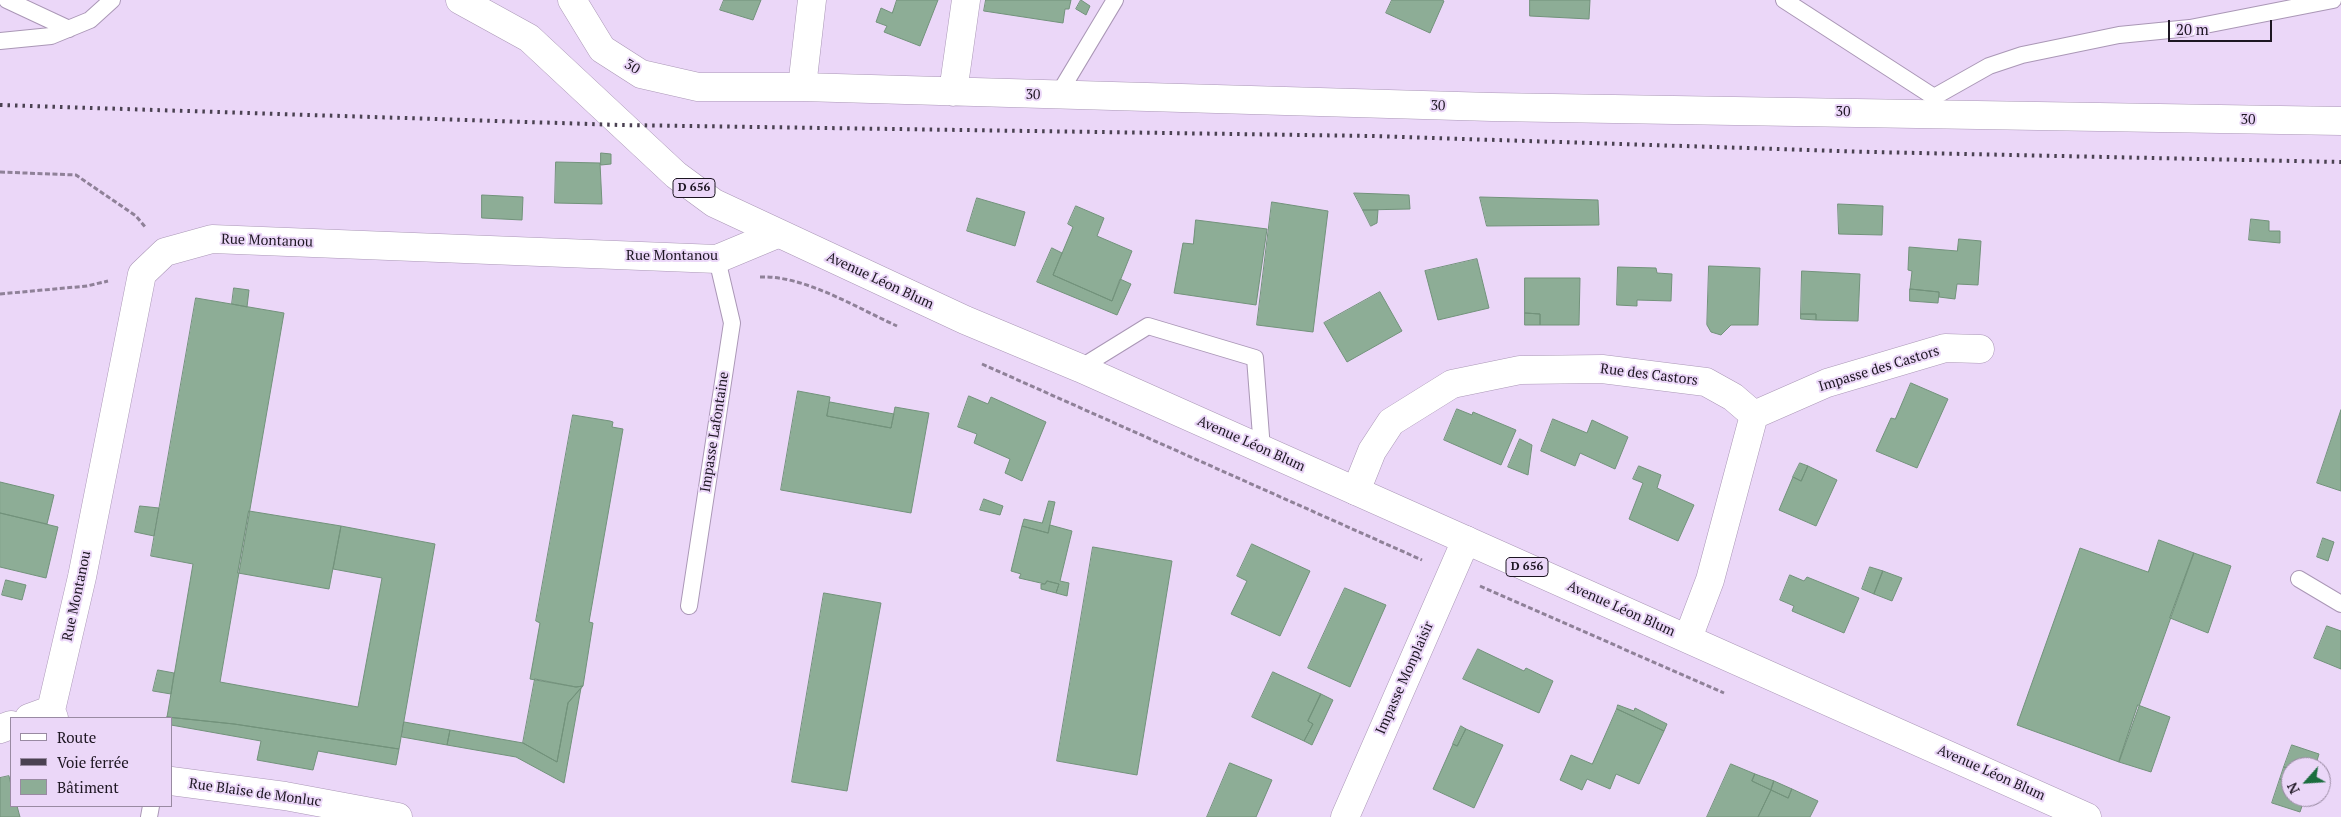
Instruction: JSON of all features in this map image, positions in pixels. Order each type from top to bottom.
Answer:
[{"type":"street","name":"Avenue Léon Blum","points":[[460,0],[529,38],[676,175],[714,203],[965,320],[1080,368],[2087,817]]},
{"type":"street","name":"30","points":[[572,0],[602,49],[641,74],[698,86],[802,87],[1492,107],[1932,105],[2142,119],[2341,121]]},
{"type":"street","points":[[802,87],[812,0]]},
{"type":"street","points":[[953,92],[966,0]]},
{"type":"street","name":"Rue Montanou","points":[[45,715],[82,577],[142,274],[165,252],[212,239],[720,269],[777,234]]},
{"type":"street","name":"Impasse des Castors","points":[[1754,414],[1827,383],[1945,348],[1980,349]]},
{"type":"street","name":"Rue des Castors","points":[[1356,491],[1372,451],[1391,422],[1452,384],[1520,370],[1602,369],[1706,382],[1733,397],[1754,414]]},
{"type":"street","points":[[1688,638],[1710,580],[1754,414]]},
{"type":"street","name":"Impasse Monplaisir","points":[[1345,817],[1466,540]]},
{"type":"street","name":"Rue Blaise de Monluc","points":[[172,781],[285,796],[398,817]]},
{"type":"lane","points":[[7,0],[69,28]]},
{"type":"lane","points":[[0,41],[52,36],[90,20],[112,0]]},
{"type":"lane","points":[[1058,95],[1115,0]]},
{"type":"lane","points":[[1784,0],[1932,105],[1989,66],[2022,55],[2119,35],[2190,28],[2332,0]]},
{"type":"lane","name":"Impasse Lafontaine","points":[[689,606],[732,323],[720,269]]},
{"type":"lane","points":[[1080,368],[1148,326],[1256,358],[1262,449]]},
{"type":"lane","points":[[2299,579],[2341,604]]},
{"type":"path","points":[[0,172],[76,175],[136,216],[165,252]]},
{"type":"path","points":[[720,269],[801,283],[906,330]]},
{"type":"path","points":[[0,294],[88,286],[142,274]]},
{"type":"building","points":[[724,0],[761,0],[753,20],[720,10]]},
{"type":"building","points":[[897,0],[938,0],[920,46],[884,32],[887,26],[876,22],[881,8],[892,13]]},
{"type":"building","points":[[986,0],[1071,0],[1069,9],[1065,9],[1063,23],[984,11]]},
{"type":"building","points":[[1081,0],[1090,6],[1086,15],[1076,9]]},
{"type":"building","points":[[1392,0],[1444,1],[1430,33],[1386,13]]},
{"type":"building","points":[[1530,0],[1590,0],[1589,19],[1530,16]]},
{"type":"building","points":[[601,153],[611,154],[611,164],[601,165]]},
{"type":"building","points":[[556,162],[600,163],[602,204],[555,203]]},
{"type":"building","points":[[1354,193],[1409,195],[1410,209],[1363,210]]},
{"type":"building","points":[[482,195],[523,197],[522,220],[482,218]]},
{"type":"building","points":[[1480,197],[1598,200],[1599,225],[1487,226]]},
{"type":"building","points":[[977,198],[1025,212],[1015,246],[967,231]]},
{"type":"building","points":[[1272,202],[1328,211],[1313,332],[1257,325]]},
{"type":"building","points":[[1838,204],[1883,206],[1882,235],[1839,234]]},
{"type":"building","points":[[1076,206],[1104,218],[1097,236],[1132,251],[1112,301],[1053,275],[1073,227],[1068,224]]},
{"type":"building","points":[[1363,210],[1378,210],[1377,223],[1371,226]]},
{"type":"building","points":[[2251,219],[2269,221],[2269,231],[2280,231],[2280,243],[2249,240]]},
{"type":"building","points":[[1196,220],[1267,229],[1256,305],[1174,293],[1183,243],[1193,244]]},
{"type":"building","points":[[1959,239],[1981,241],[1978,285],[1957,284],[1955,299],[1939,297],[1939,292],[1910,289],[1912,271],[1908,270],[1909,247],[1957,251]]},
{"type":"building","points":[[1052,248],[1062,253],[1053,275],[1112,301],[1120,279],[1131,284],[1117,315],[1037,282]]},
{"type":"building","points":[[1477,259],[1489,308],[1438,320],[1425,271]]},
{"type":"building","points":[[1709,266],[1760,268],[1758,325],[1731,325],[1721,335],[1711,332],[1707,325]]},
{"type":"building","points":[[1618,267],[1656,268],[1657,273],[1672,274],[1671,301],[1637,300],[1637,306],[1617,305]]},
{"type":"building","points":[[1802,271],[1860,274],[1858,321],[1816,320],[1816,314],[1801,314]]},
{"type":"building","points":[[1525,278],[1580,278],[1579,325],[1540,325],[1540,314],[1525,313]]},
{"type":"building","points":[[234,288],[249,290],[247,307],[232,304]]},
{"type":"building","points":[[1910,289],[1939,292],[1938,303],[1910,301]]},
{"type":"building","points":[[1380,292],[1402,331],[1347,362],[1324,323]]},
{"type":"building","points":[[196,298],[284,313],[220,682],[358,707],[382,578],[333,569],[341,526],[435,544],[399,749],[234,724],[167,717],[193,564],[151,556]]},
{"type":"building","points":[[1525,313],[1540,314],[1540,325],[1525,325]]},
{"type":"building","points":[[1801,314],[1816,314],[1816,320],[1801,319]]},
{"type":"building","points":[[1911,383],[1948,399],[1917,468],[1876,451],[1891,418],[1895,419]]},
{"type":"building","points":[[798,391],[830,397],[827,416],[891,428],[895,407],[929,413],[911,513],[781,490]]},
{"type":"building","points":[[969,396],[988,404],[991,397],[1046,422],[1022,481],[1005,473],[1010,459],[974,443],[977,434],[958,427]]},
{"type":"building","points":[[830,402],[894,414],[891,428],[827,416]]},
{"type":"building","points":[[1457,409],[1472,415],[1473,412],[1516,430],[1501,465],[1444,440]]},
{"type":"building","points":[[2341,410],[2341,491],[2317,483]]},
{"type":"building","points":[[573,415],[610,421],[613,422],[612,427],[623,429],[589,622],[593,623],[583,686],[576,687],[530,679],[540,623],[536,621]]},
{"type":"building","points":[[1553,419],[1587,433],[1592,420],[1628,437],[1615,469],[1580,453],[1575,466],[1541,451]]},
{"type":"building","points":[[1520,439],[1532,445],[1528,475],[1508,467]]},
{"type":"building","points":[[1800,463],[1808,466],[1801,481],[1793,477]]},
{"type":"building","points":[[1639,466],[1661,475],[1657,488],[1694,505],[1678,541],[1629,519],[1643,483],[1633,479]]},
{"type":"building","points":[[1808,466],[1837,480],[1816,526],[1779,510],[1793,477],[1801,481]]},
{"type":"building","points":[[0,482],[54,495],[47,524],[0,513]]},
{"type":"building","points":[[984,499],[1003,506],[1000,515],[980,510]]},
{"type":"building","points":[[1049,501],[1055,502],[1048,533],[1022,526],[1024,519],[1042,523]]},
{"type":"building","points":[[140,506],[159,508],[154,536],[135,532]]},
{"type":"building","points":[[249,511],[341,526],[329,589],[238,573]]},
{"type":"building","points":[[0,513],[58,527],[46,578],[0,567]]},
{"type":"building","points":[[1050,525],[1072,531],[1060,581],[1069,583],[1067,596],[1056,593],[1059,584],[1047,581],[1045,584],[1019,578],[1021,574],[1011,571],[1022,526],[1048,533]]},
{"type":"building","points":[[2323,538],[2334,542],[2328,561],[2317,557]]},
{"type":"building","points":[[2159,540],[2194,553],[2119,762],[2017,725],[2080,548],[2148,572]]},
{"type":"building","points":[[1252,544],[1310,571],[1280,636],[1231,614],[1247,581],[1237,576]]},
{"type":"building","points":[[1093,547],[1172,561],[1137,775],[1057,761]]},
{"type":"building","points":[[2194,553],[2231,566],[2208,633],[2170,618]]},
{"type":"building","points":[[1870,567],[1883,571],[1874,594],[1862,589]]},
{"type":"building","points":[[1883,571],[1902,578],[1892,601],[1874,594]]},
{"type":"building","points":[[1790,575],[1804,581],[1807,577],[1859,598],[1844,633],[1792,611],[1794,606],[1780,600]]},
{"type":"building","points":[[6,580],[26,585],[22,600],[2,595]]},
{"type":"building","points":[[1047,581],[1059,584],[1056,593],[1041,589],[1041,584],[1045,584]]},
{"type":"building","points":[[1345,588],[1386,605],[1350,687],[1308,668]]},
{"type":"building","points":[[824,593],[881,603],[847,791],[792,782]]},
{"type":"building","points":[[2327,626],[2341,631],[2341,669],[2314,658]]},
{"type":"building","points":[[1478,649],[1524,671],[1526,668],[1553,681],[1539,713],[1463,679]]},
{"type":"building","points":[[158,670],[174,673],[171,694],[153,691]]},
{"type":"building","points":[[1273,672],[1321,694],[1308,721],[1313,724],[1304,741],[1252,717]]},
{"type":"building","points":[[535,679],[576,687],[583,686],[568,703],[557,762],[523,743]]},
{"type":"building","points":[[581,688],[564,783],[516,757],[447,745],[450,730],[523,743],[557,762],[568,703]]},
{"type":"building","points":[[1321,694],[1333,700],[1312,745],[1304,741],[1313,724],[1308,721]]},
{"type":"building","points":[[1618,705],[1634,711],[1635,708],[1667,724],[1664,731],[1617,709]]},
{"type":"building","points":[[2138,705],[2170,717],[2151,772],[2119,762]]},
{"type":"building","points":[[1617,709],[1664,731],[1639,784],[1616,774],[1610,789],[1587,779],[1582,790],[1560,780],[1571,755],[1592,764]]},
{"type":"building","points":[[172,718],[234,724],[399,749],[396,765],[318,751],[313,770],[257,760],[261,741],[172,725]]},
{"type":"building","points":[[404,722],[450,730],[447,745],[402,737]]},
{"type":"building","points":[[1461,726],[1466,729],[1457,746],[1453,744]]},
{"type":"building","points":[[1466,729],[1503,745],[1474,808],[1433,789],[1453,744],[1457,746]]},
{"type":"building","points":[[2292,745],[2319,754],[2318,757],[2288,757]]},
{"type":"building","points":[[1230,763],[1272,780],[1256,817],[1207,817]]},
{"type":"building","points":[[1731,764],[1755,774],[1752,781],[1771,790],[1758,817],[1707,817]]},
{"type":"building","points":[[1755,774],[1774,781],[1771,790],[1752,781]]},
{"type":"building","points":[[9,776],[10,807],[17,807],[20,817],[0,817],[0,778]]},
{"type":"building","points":[[2280,779],[2281,806],[2272,803]]},
{"type":"building","points":[[1774,781],[1792,789],[1788,798],[1771,790]]},
{"type":"building","points":[[1792,789],[1818,801],[1810,817],[1758,817],[1771,790],[1788,798]]},
{"type":"building","points":[[2284,807],[2302,807],[2300,812]]},
{"type":"railway","points":[[0,105],[621,125],[1371,136],[1871,152],[2341,162]]}]
